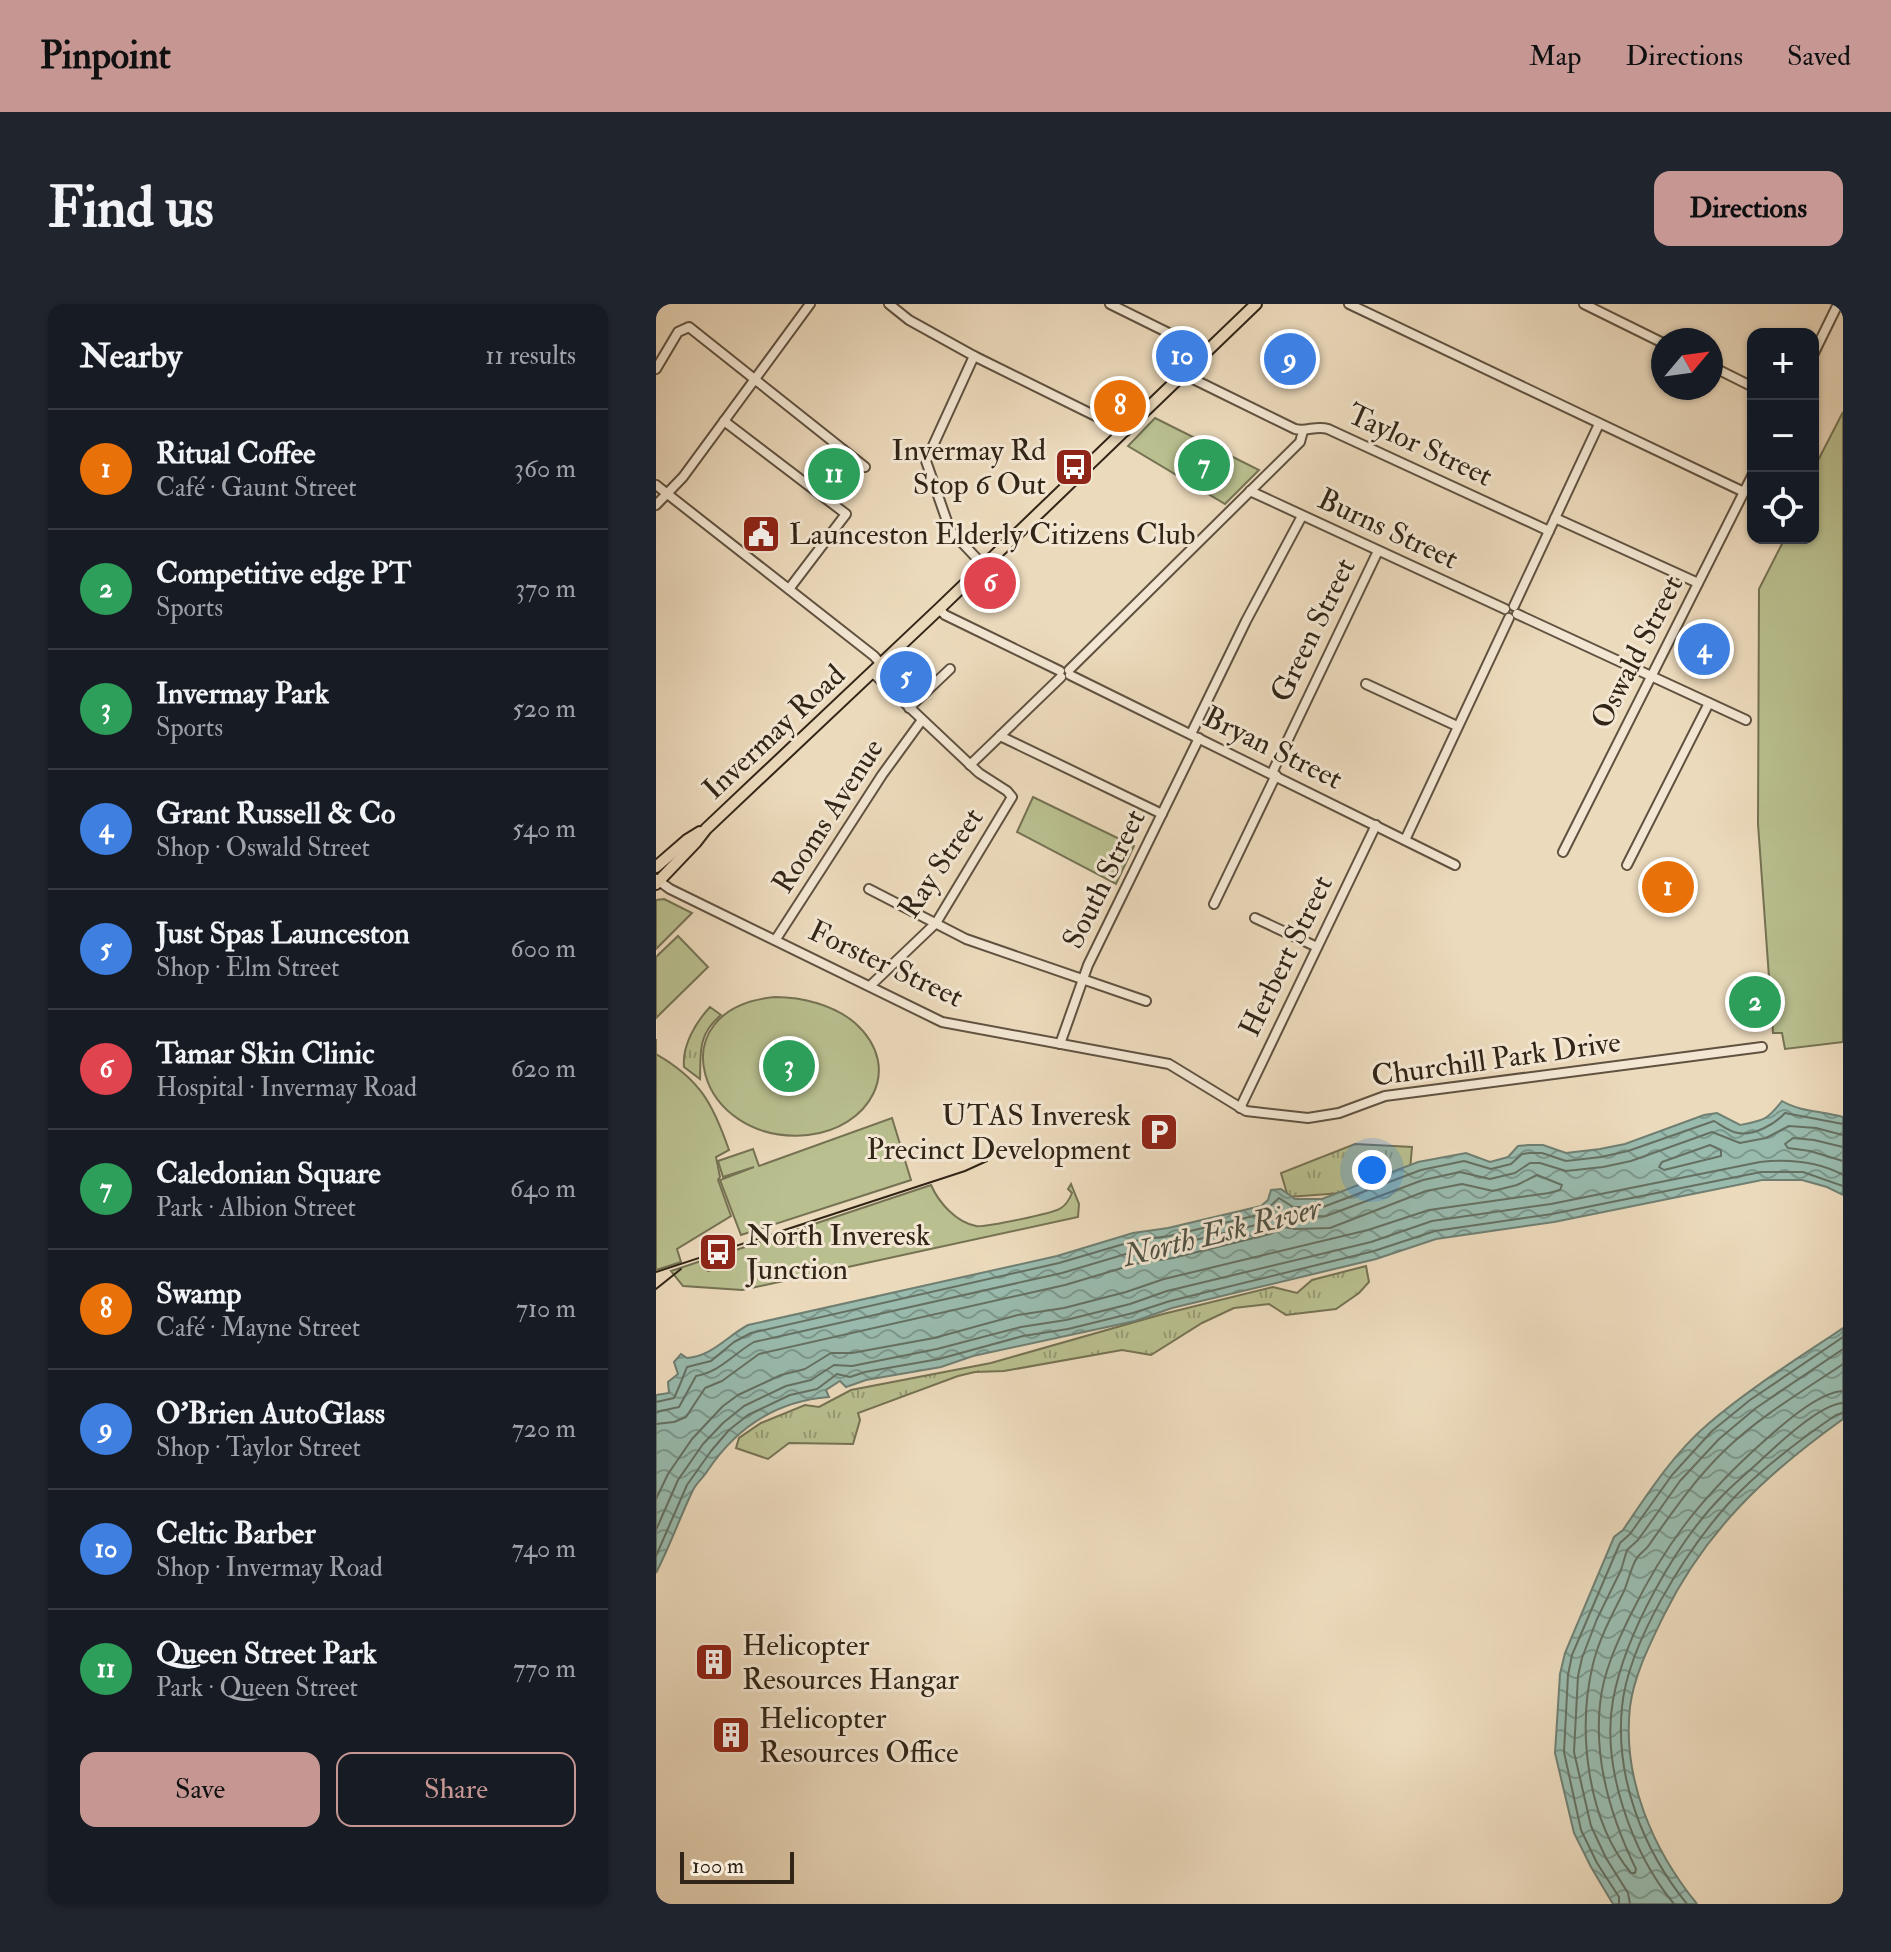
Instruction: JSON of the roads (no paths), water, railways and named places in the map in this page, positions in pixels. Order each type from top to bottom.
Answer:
[{"type":"main road","name":"Invermay Road","points":[[657,881],[706,829],[1256,304]]},
{"type":"main road","name":"Invermay Road","points":[[656,867],[687,840],[706,829]]},
{"type":"street","points":[[656,505],[724,421],[810,304]]},
{"type":"street","points":[[889,304],[909,320],[974,356],[1126,431]]},
{"type":"street","points":[[1110,304],[1207,352]]},
{"type":"street","points":[[1349,304],[1744,492]]},
{"type":"street","points":[[1584,304],[1651,337]]},
{"type":"street","points":[[1819,344],[1840,305]]},
{"type":"street","points":[[656,369],[678,332],[689,327],[865,467]]},
{"type":"street","points":[[974,356],[926,461],[950,530],[984,566]]},
{"type":"street","points":[[1723,372],[1747,384]]},
{"type":"street","name":"Taylor Street","points":[[1186,373],[1303,431],[1321,426],[1549,531]]},
{"type":"street","points":[[724,421],[846,514],[789,589]]},
{"type":"street","points":[[1405,840],[1599,424]]},
{"type":"street","points":[[872,672],[970,765],[1300,442],[1303,431]]},
{"type":"street","points":[[656,485],[881,664]]},
{"type":"street","name":"Oswald Street","points":[[1563,852],[1747,486]]},
{"type":"street","name":"Burns Street","points":[[1250,491],[1746,720]]},
{"type":"street","name":"South Street","points":[[1060,1044],[1083,979],[1162,814],[1246,621],[1302,516]]},
{"type":"street","points":[[1555,518],[1698,583]]},
{"type":"street","name":"Green Street","points":[[1214,904],[1378,551]]},
{"type":"street","name":"Bryan Street","points":[[939,609],[948,617],[1455,865]]},
{"type":"street","points":[[909,708],[950,669]]},
{"type":"street","points":[[1366,684],[1457,726]]},
{"type":"street","points":[[1627,865],[1709,703]]},
{"type":"street","name":"Rooms Avenue","points":[[776,939],[882,775],[922,720]]},
{"type":"street","points":[[1000,736],[1162,814]]},
{"type":"street","name":"Ray Street","points":[[870,986],[936,923],[1012,797],[970,765]]},
{"type":"street","name":"Herbert Street","points":[[1240,1108],[1376,825]]},
{"type":"street","name":"Forster Street","points":[[657,881],[950,1025],[1169,1064],[1240,1108]]},
{"type":"street","points":[[869,889],[966,939],[1146,1001]]},
{"type":"street","points":[[1255,918],[1317,947]]},
{"type":"street","name":"Churchill Park Drive","points":[[1240,1108],[1257,1114],[1318,1117],[1385,1096],[1762,1047]]},
{"type":"water","name":"North Esk River","points":[[1782,1101],[1843,1117],[1843,1195],[1802,1180],[1762,1180],[1554,1222],[1436,1239],[1376,1259],[1172,1308],[1135,1321],[846,1387],[840,1381],[826,1390],[829,1397],[792,1404],[776,1411],[745,1429],[732,1441],[695,1487],[656,1573],[656,1395],[669,1393],[668,1382],[678,1374],[674,1362],[681,1354],[687,1358],[704,1354],[748,1325],[1057,1256],[1133,1233],[1261,1206],[1268,1200],[1271,1190],[1281,1189],[1295,1199],[1322,1199],[1418,1162],[1466,1153],[1490,1162],[1508,1157],[1518,1146],[1528,1145],[1543,1145],[1566,1153],[1600,1149],[1625,1144],[1704,1115],[1717,1113],[1740,1125],[1755,1122],[1769,1116]]},
{"type":"water","points":[[1843,1328],[1843,1419],[1788,1461],[1719,1530],[1681,1584],[1653,1637],[1635,1683],[1629,1734],[1636,1787],[1654,1837],[1697,1904],[1613,1904],[1574,1833],[1555,1753],[1560,1674],[1565,1653],[1614,1537],[1623,1530],[1673,1461],[1696,1435],[1724,1411]]},
{"type":"tram line","points":[[656,1272],[965,1171],[987,1161]]},
{"type":"tram line","points":[[656,1289],[681,1269]]},
{"type":"place","name":"Celtic Barber","points":[[1182,356]]},
{"type":"place","name":"O'Brien AutoGlass","points":[[1290,359]]},
{"type":"place","name":"Swamp","points":[[1120,406]]},
{"type":"place","name":"Caledonian Square","points":[[1204,465]]},
{"type":"place","name":"Invermay Rd Stop 6 Out","points":[[1074,467]]},
{"type":"place","name":"Queen Street Park","points":[[834,474]]},
{"type":"place","name":"Launceston Elderly Citizens Club","points":[[761,534]]},
{"type":"place","name":"Tamar Skin Clinic","points":[[990,583]]},
{"type":"place","name":"Grant Russell & Co","points":[[1704,649]]},
{"type":"place","name":"Just Spas Launceston","points":[[906,677]]},
{"type":"place","name":"Ritual Coffee","points":[[1668,887]]},
{"type":"place","name":"Competitive edge PT","points":[[1755,1002]]},
{"type":"place","name":"Invermay Park","points":[[789,1066]]},
{"type":"place","name":"UTAS Inveresk Precinct Development","points":[[1159,1132]]},
{"type":"place","name":"North Inveresk Junction","points":[[718,1252]]},
{"type":"place","name":"Helicopter Resources Hangar","points":[[714,1662]]},
{"type":"place","name":"Helicopter Resources Office","points":[[731,1735]]}]
